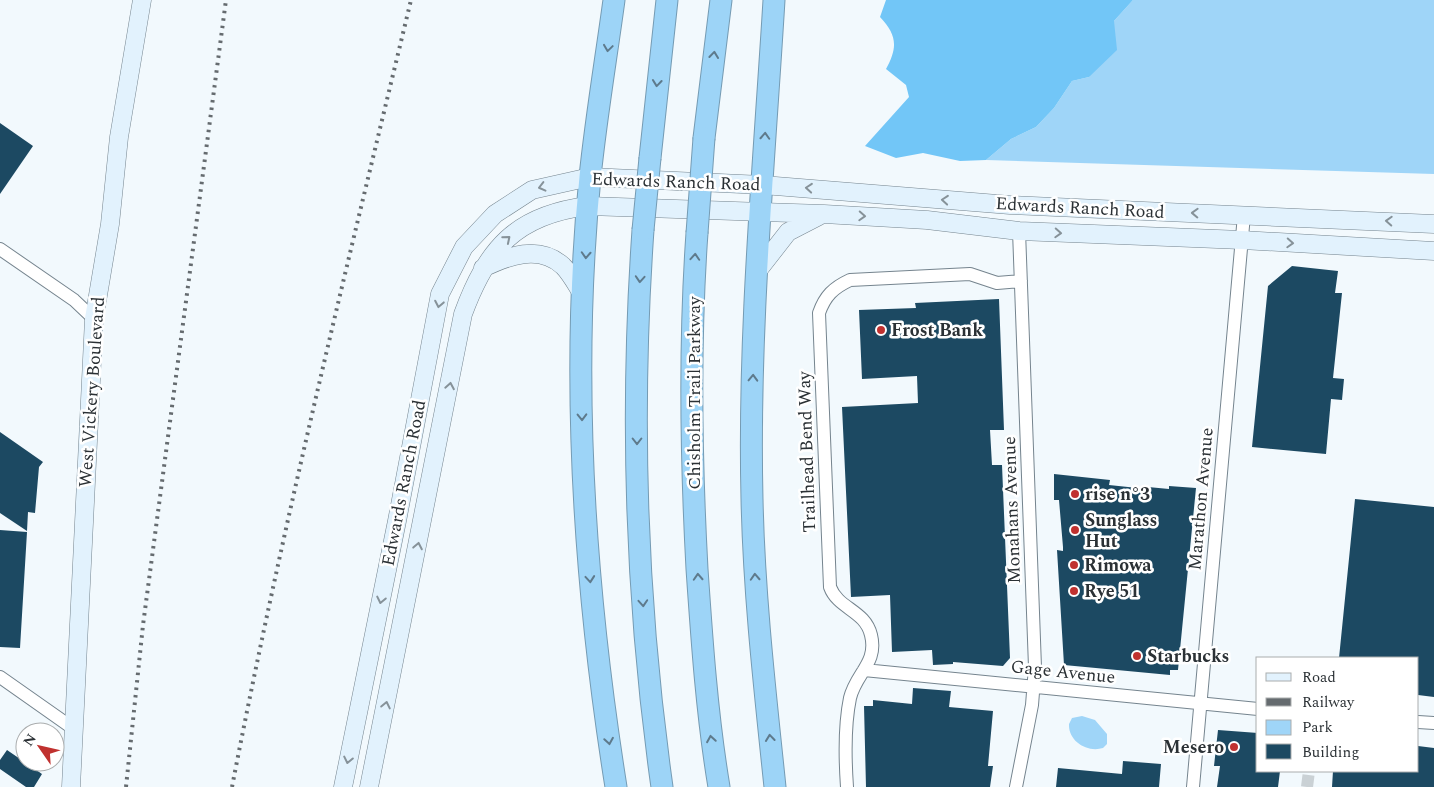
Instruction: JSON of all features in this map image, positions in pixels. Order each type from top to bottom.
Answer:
[{"type":"highway","points":[[614,0],[590,176],[583,295],[582,416],[585,519],[600,682],[616,787]]},
{"type":"highway","points":[[662,787],[649,675],[638,531],[637,339],[643,230],[667,0]]},
{"type":"highway","name":"Chisholm Trail Parkway","points":[[719,787],[710,730],[703,661],[695,528],[692,373],[693,294],[704,138],[721,0]]},
{"type":"highway","points":[[774,0],[756,273],[752,427],[754,560],[775,787]]},
{"type":"street","name":"West Vickery Boulevard","points":[[71,787],[94,319],[110,224],[119,137],[142,0]]},
{"type":"street","name":"Edwards Ranch Road","points":[[342,787],[397,521],[440,294],[464,247],[495,214],[532,190],[590,176],[763,185],[1010,205],[1434,224]]},
{"type":"street","points":[[927,220],[967,212],[1000,213],[1007,211],[1010,205]]},
{"type":"street","name":"Edwards Ranch Road","points":[[369,787],[463,314],[475,281],[495,249],[519,229],[567,209],[588,206],[824,214],[927,220],[1019,231],[1242,240],[1434,251]]},
{"type":"street","points":[[1019,231],[1030,217],[1092,209]]},
{"type":"street","points":[[756,273],[788,232],[798,225],[824,214]]},
{"type":"street","name":"Marathon Avenue","points":[[1193,787],[1244,215]]},
{"type":"street","name":"Monahans Avenue","points":[[1016,787],[1035,667],[1019,231]]},
{"type":"street","points":[[0,249],[74,300],[94,319]]},
{"type":"street","points":[[483,268],[504,258],[524,253],[542,255],[563,266],[583,295]]},
{"type":"street","name":"Trailhead Bend Way","points":[[848,787],[845,764],[850,698],[855,683],[871,661],[872,653],[868,627],[859,614],[837,600],[830,587],[819,313],[824,300],[834,288],[850,280],[970,274],[997,283],[1021,281]]},
{"type":"street","name":"Gage Avenue","points":[[864,670],[1200,704],[1256,708]]},
{"type":"street","points":[[0,677],[74,729]]},
{"type":"street","points":[[1419,722],[1434,723]]},
{"type":"green space","points":[[1133,0],[1434,0],[1434,174],[986,160],[1011,139],[1036,127],[1054,108],[1072,81],[1089,77],[1114,21]]},
{"type":"green space","points":[[1082,716],[1095,720],[1107,734],[1107,744],[1103,748],[1091,749],[1085,747],[1072,736],[1069,724],[1072,718]]},
{"type":"shaded area","points":[[886,0],[1133,0],[1114,21],[1117,50],[1089,77],[1072,81],[1054,108],[1036,127],[1011,139],[986,160],[960,161],[923,153],[896,158],[865,146],[909,97],[906,85],[886,69],[893,54],[894,42],[890,30],[880,17]]},
{"type":"building","points":[[0,123],[33,146],[0,194]]},
{"type":"building","points":[[1292,266],[1338,271],[1335,293],[1342,293],[1333,378],[1344,379],[1342,400],[1331,399],[1326,454],[1252,447],[1268,286]]},
{"type":"building","points":[[999,299],[1004,430],[990,430],[992,465],[1002,465],[1010,658],[1003,666],[953,662],[953,664],[933,665],[932,650],[892,652],[890,595],[851,597],[842,407],[918,403],[917,376],[862,379],[859,310],[916,308],[915,303]]},
{"type":"building","points":[[0,432],[43,462],[39,467],[35,513],[28,512],[27,531],[0,513]]},
{"type":"building","points":[[1054,474],[1110,480],[1109,485],[1147,489],[1148,487],[1169,489],[1169,486],[1196,488],[1178,670],[1170,670],[1170,675],[1064,665],[1057,550],[1063,551],[1063,547],[1059,500],[1054,500]]},
{"type":"building","points":[[1355,499],[1434,507],[1434,697],[1419,695],[1419,657],[1339,657]]},
{"type":"building","points":[[0,530],[27,532],[20,648],[0,647]]},
{"type":"building","points":[[913,688],[951,691],[949,707],[993,711],[988,766],[993,766],[990,787],[866,787],[864,706],[873,706],[873,700],[912,704]]},
{"type":"building","points":[[1218,730],[1256,733],[1256,772],[1280,772],[1278,787],[1217,787],[1220,766],[1214,766]]},
{"type":"building","points":[[1419,746],[1434,748],[1434,787],[1332,787],[1333,772],[1419,772]]},
{"type":"building","points":[[7,750],[15,755],[15,772],[39,772],[42,774],[34,787],[26,787],[0,769],[0,760]]},
{"type":"building","points":[[1123,761],[1161,764],[1159,787],[1056,787],[1058,768],[1122,774]]},
{"type":"tunnel","points":[[1307,787],[1309,772]]},
{"type":"railway","points":[[126,787],[143,625],[226,0]]},
{"type":"railway","points":[[232,787],[294,491],[411,0]]},
{"type":"place","name":"Frost Bank","points":[[881,330]]},
{"type":"place","name":"rise n°3","points":[[1075,494]]},
{"type":"place","name":"Sunglass Hut","points":[[1075,530]]},
{"type":"place","name":"Rimowa","points":[[1074,565]]},
{"type":"place","name":"Rye 51","points":[[1074,591]]},
{"type":"place","name":"Starbucks","points":[[1137,656]]},
{"type":"place","name":"Mesero","points":[[1234,747]]}]
